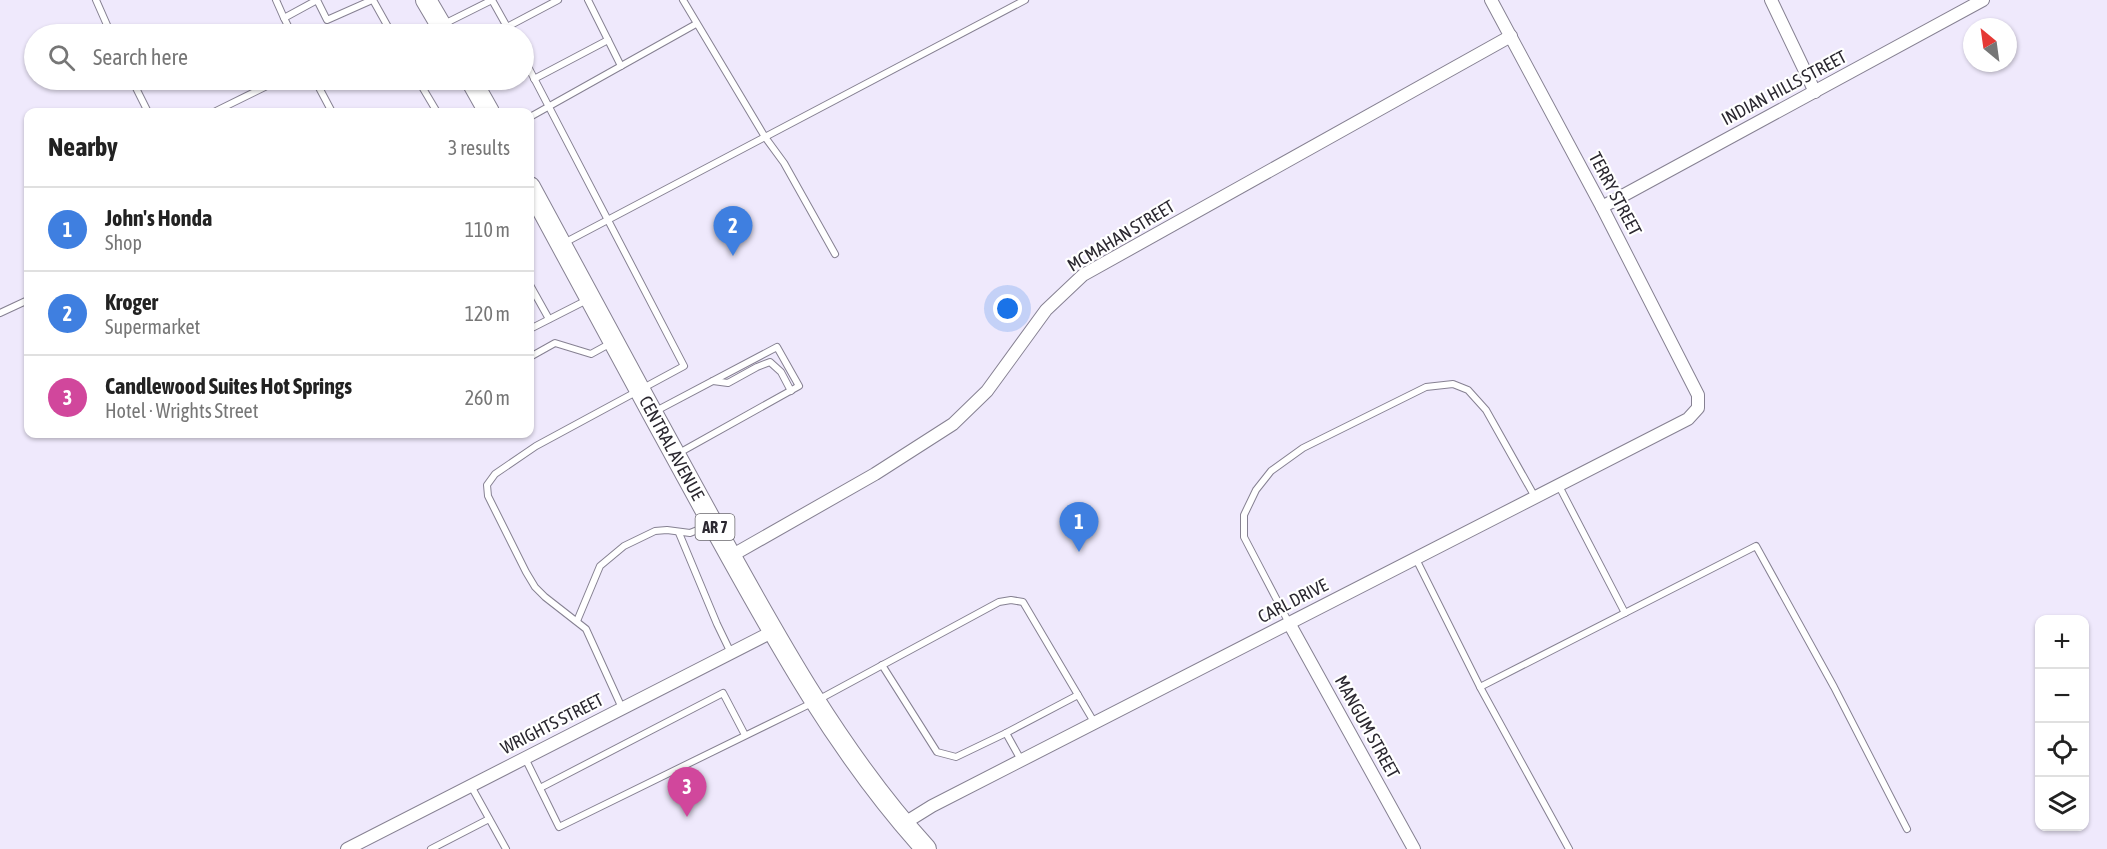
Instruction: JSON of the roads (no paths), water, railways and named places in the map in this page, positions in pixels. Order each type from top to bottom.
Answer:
[{"type":"main road","points":[[426,0],[440,24]]},
{"type":"main road","points":[[477,90],[487,108]]},
{"type":"main road","name":"CENTRAL AVENUE","points":[[534,194],[772,632],[857,763],[903,824],[926,849]]},
{"type":"street","name":"TERRY STREET","points":[[1491,0],[1602,207],[1698,395],[1698,408]]},
{"type":"street","points":[[1771,0],[1815,92]]},
{"type":"street","name":"INDIAN HILLS STREET","points":[[1602,207],[1983,0]]},
{"type":"street","name":"MCMAHAN STREET","points":[[731,556],[875,474],[953,424],[987,392],[1046,310],[1083,275],[1510,36]]},
{"type":"street","name":"CARL DRIVE","points":[[903,824],[932,806],[1021,760],[1688,419],[1698,408]]},
{"type":"street","name":"MANGUM STREET","points":[[1289,623],[1414,849]]},
{"type":"street","name":"WRIGHTS STREET","points":[[347,849],[772,632]]},
{"type":"lane","points":[[96,0],[107,24]]},
{"type":"lane","points":[[276,0],[287,24]]},
{"type":"lane","points":[[284,18],[317,0],[327,20],[372,0],[386,24]]},
{"type":"lane","points":[[454,24],[492,0],[505,24]]},
{"type":"lane","points":[[513,24],[558,0]]},
{"type":"lane","points":[[588,0],[621,66]]},
{"type":"lane","points":[[683,0],[765,136],[784,163],[835,254]]},
{"type":"lane","points":[[561,244],[1025,0]]},
{"type":"lane","points":[[534,115],[696,24]]},
{"type":"lane","points":[[608,40],[534,79],[684,366],[536,447],[495,474],[487,485],[488,496],[535,587],[586,629],[623,708]]},
{"type":"lane","points":[[137,90],[146,108]]},
{"type":"lane","points":[[222,108],[259,90]]},
{"type":"lane","points":[[320,90],[330,108]]},
{"type":"lane","points":[[424,90],[434,108]]},
{"type":"lane","points":[[534,292],[549,319]]},
{"type":"lane","points":[[534,327],[590,298]]},
{"type":"lane","points":[[0,313],[24,302]]},
{"type":"lane","points":[[534,355],[555,343],[591,354],[614,342]]},
{"type":"lane","points":[[653,413],[777,347],[799,386],[676,455]]},
{"type":"lane","points":[[712,381],[728,383],[770,362],[781,372],[791,391]]},
{"type":"lane","points":[[1289,623],[1244,537],[1244,515],[1256,490],[1270,471],[1303,448],[1426,387],[1453,384],[1468,390],[1486,410],[1536,498]]},
{"type":"lane","points":[[1558,486],[1625,613]]},
{"type":"lane","points":[[577,621],[600,566],[624,546],[655,531],[690,533],[713,524]]},
{"type":"lane","points":[[679,532],[717,624],[732,653]]},
{"type":"lane","points":[[1480,687],[1756,546],[1834,687],[1907,829]]},
{"type":"lane","points":[[1416,559],[1480,687],[1569,849]]},
{"type":"lane","points":[[525,758],[559,827],[816,701],[999,602],[1011,600],[1023,602],[1094,723]]},
{"type":"lane","points":[[882,665],[937,752],[956,757],[1078,695]]},
{"type":"lane","points":[[540,788],[723,693],[745,735]]},
{"type":"lane","points":[[1006,733],[1021,760]]},
{"type":"lane","points":[[471,786],[506,849]]},
{"type":"lane","points":[[430,849],[441,847],[489,819]]},
{"type":"place","name":"Kroger","points":[[733,256]]},
{"type":"place","name":"John's Honda","points":[[1079,552]]},
{"type":"place","name":"Candlewood Suites Hot Springs","points":[[687,817]]}]
